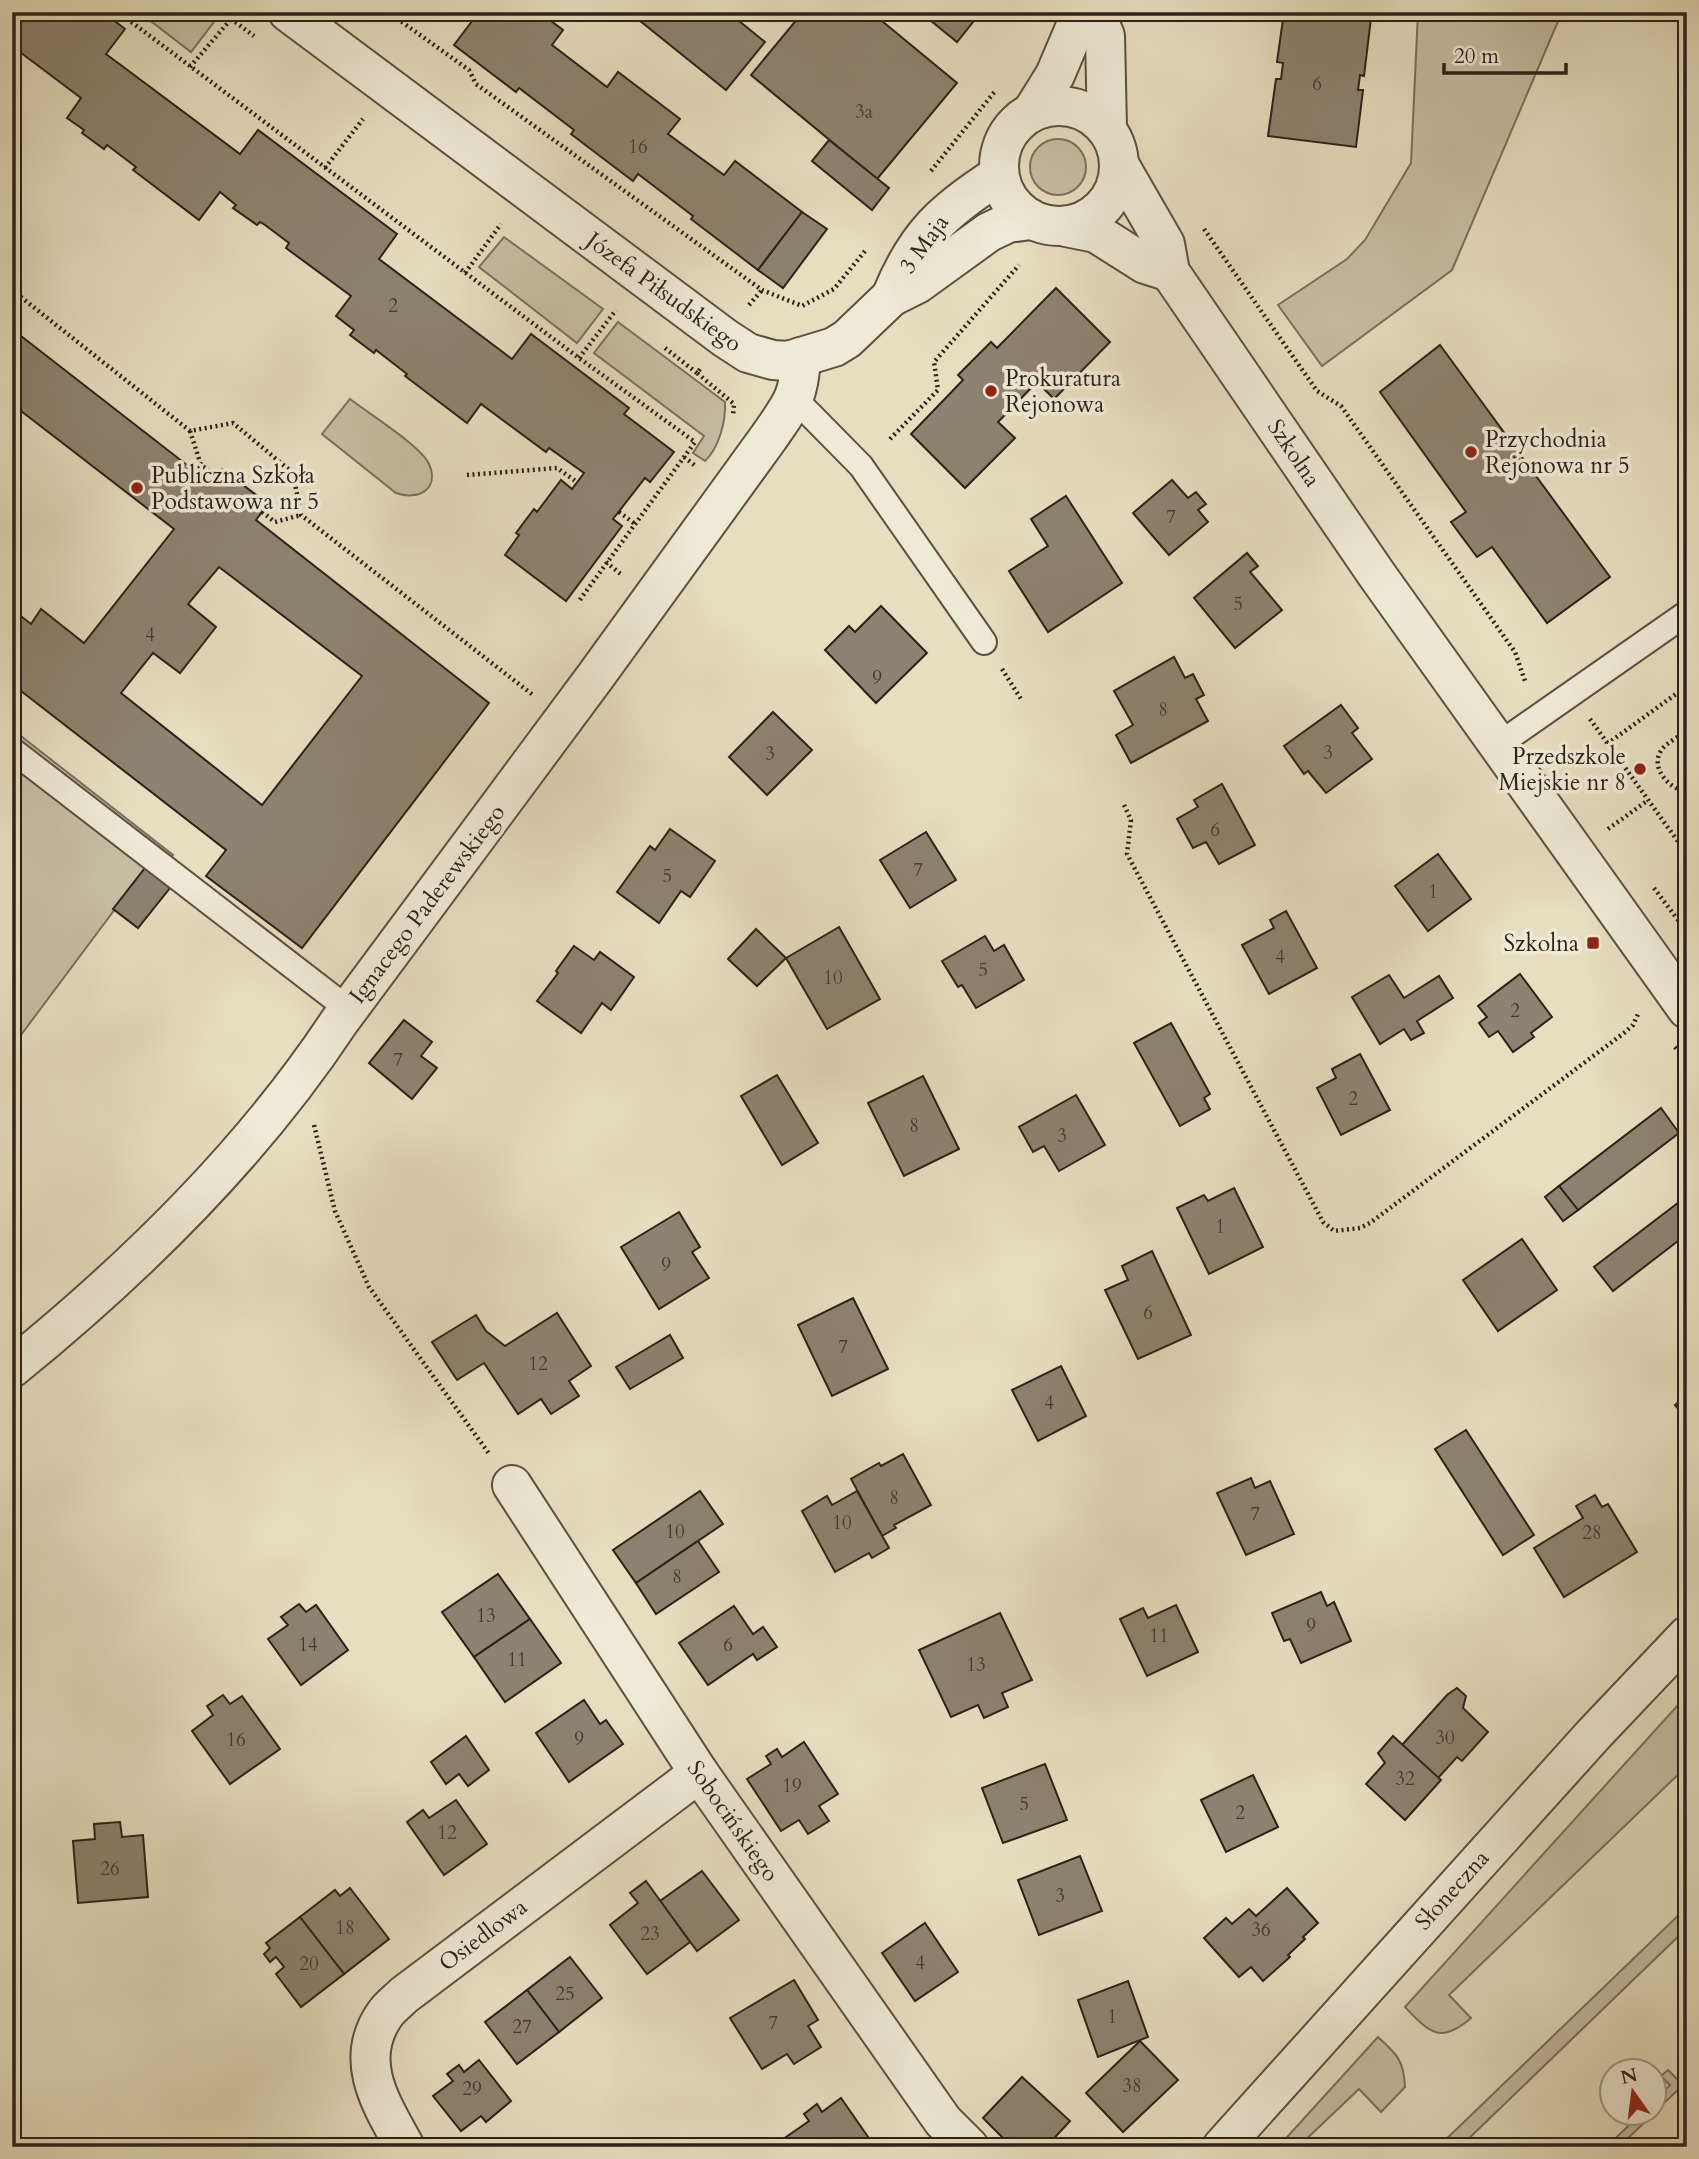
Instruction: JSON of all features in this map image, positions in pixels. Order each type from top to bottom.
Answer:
[{"type":"street","name":"Józefa Piłsudskiego","points":[[288,12],[748,353],[773,360],[802,358]]},
{"type":"street","points":[[1032,112],[1055,75],[1075,28],[1095,12],[1105,36],[1107,128]]},
{"type":"street","points":[[1049,224],[1090,219],[1104,207],[1115,190],[1120,166],[1116,145],[1107,128],[1091,114],[1073,107],[1051,106],[1032,112],[1015,125],[1004,141],[998,158],[1004,194],[1020,213],[1049,224],[1096,233],[1145,264],[1170,272]]},
{"type":"street","name":"Szkolna","points":[[1120,166],[1165,244],[1170,272],[1377,575],[1687,1009]]},
{"type":"street","name":"3 Maja","points":[[891,297],[903,266],[938,219],[959,200],[999,175]]},
{"type":"street","name":"3 Maja","points":[[802,358],[847,339],[891,297],[917,284],[989,232],[1008,223],[1049,224]]},
{"type":"street","points":[[795,399],[802,358]]},
{"type":"street","name":"Ignacego Paderewskiego","points":[[12,1368],[65,1325],[204,1189],[245,1145],[312,1062],[348,1009],[595,677],[795,399]]},
{"type":"street","name":"Sobocińskiego","points":[[512,1485],[699,1773],[943,2121],[969,2147]]},
{"type":"street","name":"Słoneczna","points":[[1222,2147],[1576,1754],[1687,1636]]},
{"type":"street","name":"Osiedlowa","points":[[405,2147],[378,2099],[371,2077],[375,2032],[386,2013],[404,1995],[699,1773]]},
{"type":"lane","points":[[795,399],[861,466],[984,642]]},
{"type":"lane","points":[[1498,745],[1687,613]]},
{"type":"lane","points":[[12,750],[348,1009]]},
{"type":"path","points":[[118,12],[695,442],[579,601]]},
{"type":"path","points":[[388,12],[469,70],[476,84],[761,290],[802,306],[834,289],[869,246]]},
{"type":"path","points":[[190,67],[231,19]]},
{"type":"path","points":[[922,181],[1001,84]]},
{"type":"path","points":[[325,168],[364,119]]},
{"type":"path","points":[[1200,223],[1317,391],[1341,406],[1515,652],[1538,716]]},
{"type":"path","points":[[465,273],[501,224]]},
{"type":"path","points":[[890,439],[938,390],[934,362],[1003,280],[1028,258]]},
{"type":"path","points":[[12,290],[190,431],[201,465],[216,476]]},
{"type":"path","points":[[579,358],[616,310]]},
{"type":"path","points":[[190,431],[233,423],[293,473],[301,515],[537,698]]},
{"type":"path","points":[[467,475],[557,467],[577,482]]},
{"type":"path","points":[[262,512],[275,522],[301,515]]},
{"type":"path","points":[[619,512],[635,524]]},
{"type":"path","points":[[607,562],[628,579]]},
{"type":"path","points":[[1687,686],[1607,744],[1687,854]]},
{"type":"path","points":[[1687,731],[1663,748],[1659,757],[1664,780],[1678,791],[1687,792]]},
{"type":"path","points":[[1598,836],[1647,801]]},
{"type":"path","points":[[1124,805],[1131,820],[1127,854],[1323,1222],[1334,1231],[1360,1228],[1404,1198],[1624,1033],[1633,1025],[1639,1014],[1640,1002]]},
{"type":"path","points":[[1648,880],[1687,932]]},
{"type":"path","points":[[311,1116],[335,1211],[369,1287],[512,1485]]},
{"type":"shaded area","points":[[139,12],[209,12],[217,18],[191,52]]},
{"type":"shaded area","points":[[1418,12],[1562,12],[1452,270],[1322,366],[1278,305],[1347,259],[1365,240],[1411,163]]},
{"type":"shaded area","points":[[1058,139],[1069,141],[1078,147],[1084,156],[1084,178],[1078,187],[1069,193],[1058,195],[1047,193],[1038,187],[1032,178],[1030,167],[1032,156],[1038,147],[1047,141]]},
{"type":"shaded area","points":[[504,237],[603,309],[577,343],[479,267]]},
{"type":"shaded area","points":[[618,322],[725,402],[721,434],[705,461],[693,453],[704,436],[594,353]]},
{"type":"shaded area","points":[[350,399],[405,439],[424,457],[432,473],[432,480],[425,491],[412,495],[396,493],[322,434]]},
{"type":"shaded area","points":[[12,729],[173,855],[156,877],[145,869],[12,1047]]},
{"type":"shaded area","points":[[1687,1695],[1687,1766],[1449,1995],[1471,2018],[1451,2031],[1443,2033],[1428,2029],[1405,2007]]},
{"type":"shaded area","points":[[1687,1907],[1687,1928],[1460,2147],[1438,2147]]},
{"type":"shaded area","points":[[1378,2037],[1398,2059],[1405,2087],[1381,2112],[1359,2089],[1298,2147],[1278,2147]]},
{"type":"shaded area","points":[[1668,2070],[1683,2085],[1668,2099]]},
{"type":"shaded area","points":[[1626,2128],[1639,2128],[1619,2147],[1606,2147]]},
{"type":"building","points":[[12,12],[103,12],[125,29],[106,54],[240,154],[258,130],[397,234],[379,259],[512,359],[531,334],[629,408],[624,414],[674,452],[650,482],[645,478],[613,519],[622,526],[566,601],[505,555],[519,535],[516,533],[534,509],[537,512],[561,480],[572,489],[584,473],[549,448],[546,452],[481,404],[467,423],[405,376],[407,374],[376,350],[374,353],[350,335],[354,330],[336,316],[351,296],[286,248],[289,243],[265,225],[260,222],[257,225],[233,208],[236,205],[220,192],[199,220],[133,170],[136,167],[107,145],[104,149],[82,133],[84,130],[67,118],[81,98],[12,46]]},
{"type":"building","points":[[479,12],[539,12],[563,30],[552,45],[607,87],[618,72],[680,119],[668,134],[724,175],[735,161],[802,212],[758,270],[638,174],[633,181],[571,134],[574,130],[519,88],[516,92],[454,45]]},
{"type":"building","points":[[629,12],[728,12],[765,42],[726,90]]},
{"type":"building","points":[[803,12],[871,12],[957,83],[877,179],[751,75]]},
{"type":"building","points":[[920,12],[981,12],[957,42]]},
{"type":"building","points":[[1284,12],[1352,12],[1352,15],[1371,18],[1364,76],[1360,75],[1358,90],[1363,90],[1356,147],[1268,136],[1276,79],[1281,79],[1283,63],[1277,62]]},
{"type":"building","points":[[829,140],[889,188],[872,210],[812,161]]},
{"type":"building","points":[[802,212],[827,229],[783,288],[758,270]]},
{"type":"building","name":"Prokuratura Rejonowa","points":[[1056,288],[1110,342],[1054,399],[1037,382],[998,422],[1015,438],[965,488],[911,434],[963,380],[958,375],[991,342],[997,348]]},
{"type":"building","points":[[12,329],[210,483],[222,469],[268,504],[256,520],[489,703],[302,948],[206,876],[226,850],[12,684],[12,609],[31,624],[41,609],[84,643],[174,529],[12,404]],"holes":[[[219,567],[362,676],[262,805],[121,693],[153,653],[180,673],[216,627],[188,604]]]},
{"type":"building","name":"Przychodnia Rejonowa nr 5","points":[[1440,345],[1610,577],[1547,623],[1492,547],[1477,557],[1451,522],[1466,512],[1380,392]]},
{"type":"building","points":[[1172,480],[1188,498],[1196,492],[1206,504],[1198,510],[1208,522],[1169,555],[1133,513]]},
{"type":"building","points":[[1066,496],[1122,583],[1048,632],[1009,571],[1048,546],[1031,519]]},
{"type":"building","points":[[1247,553],[1258,566],[1250,572],[1282,610],[1235,648],[1194,598]]},
{"type":"building","points":[[881,606],[927,653],[876,703],[825,650],[849,626],[855,632]]},
{"type":"building","points":[[1174,657],[1185,678],[1193,674],[1204,695],[1196,699],[1208,721],[1131,763],[1116,735],[1133,725],[1114,691]]},
{"type":"building","points":[[1341,705],[1358,728],[1352,733],[1372,759],[1326,793],[1308,771],[1304,774],[1284,746]]},
{"type":"building","points":[[773,712],[812,750],[767,795],[729,757]]},
{"type":"building","points":[[1222,784],[1255,845],[1219,864],[1206,842],[1193,848],[1177,819],[1198,807],[1194,800]]},
{"type":"building","points":[[670,829],[715,861],[690,897],[681,891],[659,923],[617,892],[650,846],[655,850]]},
{"type":"building","points":[[926,832],[956,880],[910,908],[880,860]]},
{"type":"building","points":[[1438,854],[1471,899],[1428,931],[1395,886]]},
{"type":"building","points":[[145,868],[170,888],[138,928],[113,909]]},
{"type":"building","points":[[1286,911],[1317,968],[1269,994],[1242,945],[1274,928],[1270,920]]},
{"type":"building","points":[[839,927],[880,999],[827,1029],[786,958]]},
{"type":"building","points":[[756,929],[786,958],[757,986],[728,959]]},
{"type":"building","points":[[985,936],[994,951],[1004,945],[1024,980],[976,1008],[962,985],[958,987],[942,961]]},
{"type":"building","points":[[574,946],[594,960],[600,952],[634,977],[611,1010],[602,1003],[581,1033],[537,1001]]},
{"type":"building","points":[[1520,974],[1552,1017],[1531,1033],[1534,1037],[1513,1052],[1498,1031],[1489,1037],[1479,1023],[1487,1017],[1478,1006]]},
{"type":"building","points":[[1389,975],[1404,998],[1439,976],[1453,998],[1417,1021],[1424,1033],[1411,1040],[1404,1029],[1380,1044],[1352,997]]},
{"type":"building","points":[[404,1020],[432,1042],[421,1056],[437,1068],[412,1099],[369,1063]]},
{"type":"building","points":[[1171,1023],[1210,1094],[1204,1098],[1210,1109],[1180,1126],[1134,1043]]},
{"type":"building","points":[[1360,1054],[1390,1110],[1341,1135],[1317,1088],[1336,1078],[1332,1069]]},
{"type":"building","points":[[777,1075],[818,1143],[782,1165],[741,1096]]},
{"type":"building","points":[[923,1076],[959,1149],[904,1176],[868,1103]]},
{"type":"building","points":[[1076,1095],[1105,1145],[1059,1171],[1044,1146],[1033,1152],[1019,1127]]},
{"type":"building","points":[[1661,1108],[1679,1133],[1578,1210],[1559,1186]]},
{"type":"building","points":[[1559,1186],[1578,1210],[1563,1221],[1545,1197]]},
{"type":"building","points":[[1234,1188],[1263,1247],[1209,1274],[1177,1208],[1204,1195],[1208,1201]]},
{"type":"building","points":[[1687,1196],[1687,1234],[1613,1291],[1594,1267]]},
{"type":"building","points":[[679,1212],[700,1247],[692,1252],[709,1278],[659,1309],[621,1247]]},
{"type":"building","points":[[1522,1239],[1557,1290],[1498,1331],[1463,1280]]},
{"type":"building","points":[[1152,1251],[1191,1335],[1138,1359],[1105,1290],[1128,1280],[1122,1266]]},
{"type":"building","points":[[853,1298],[888,1369],[832,1396],[798,1325]]},
{"type":"building","points":[[557,1313],[591,1366],[569,1381],[579,1396],[551,1414],[541,1399],[518,1414],[484,1363],[457,1380],[432,1342],[476,1315],[486,1331],[505,1346]]},
{"type":"building","points":[[670,1335],[683,1358],[630,1389],[616,1367]]},
{"type":"building","points":[[1061,1366],[1086,1416],[1038,1441],[1012,1390]]},
{"type":"building","points":[[1687,1394],[1687,1420],[1675,1405]]},
{"type":"building","points":[[1466,1430],[1534,1535],[1503,1555],[1435,1449]]},
{"type":"building","points":[[903,1454],[931,1505],[894,1525],[896,1528],[882,1536],[851,1479],[879,1463],[881,1466]]},
{"type":"building","points":[[1251,1478],[1255,1488],[1270,1481],[1294,1534],[1246,1555],[1217,1493]]},
{"type":"building","points":[[700,1491],[723,1524],[636,1583],[613,1550]]},
{"type":"building","points":[[857,1491],[889,1548],[872,1558],[869,1553],[835,1572],[802,1511],[827,1496],[832,1505]]},
{"type":"building","points":[[1595,1495],[1602,1507],[1608,1504],[1637,1552],[1564,1597],[1534,1548],[1583,1518],[1576,1506]]},
{"type":"building","points":[[698,1541],[719,1572],[656,1614],[636,1583]]},
{"type":"building","points":[[498,1574],[530,1619],[474,1657],[442,1612]]},
{"type":"building","points":[[1321,1592],[1327,1606],[1334,1602],[1351,1641],[1301,1663],[1290,1639],[1284,1641],[1272,1613]]},
{"type":"building","points":[[299,1604],[306,1612],[316,1605],[348,1650],[301,1685],[268,1639],[288,1625],[281,1617]]},
{"type":"building","points":[[1176,1605],[1198,1652],[1147,1676],[1120,1619],[1143,1608],[1148,1618]]},
{"type":"building","points":[[734,1606],[753,1634],[763,1627],[777,1647],[757,1660],[753,1654],[708,1685],[679,1643]]},
{"type":"building","points":[[1000,1613],[1032,1680],[1002,1693],[1008,1707],[984,1718],[978,1705],[951,1717],[919,1650]]},
{"type":"building","points":[[530,1619],[561,1663],[505,1702],[474,1657]]},
{"type":"building","points":[[1457,1688],[1466,1696],[1463,1708],[1488,1732],[1462,1761],[1457,1757],[1438,1778],[1402,1745],[1447,1695]]},
{"type":"building","points":[[223,1695],[230,1704],[242,1696],[280,1749],[230,1784],[192,1731],[213,1715],[207,1706]]},
{"type":"building","points":[[584,1700],[600,1724],[606,1720],[623,1744],[569,1782],[536,1733]]},
{"type":"building","points":[[466,1736],[489,1770],[468,1786],[459,1774],[446,1784],[431,1762]]},
{"type":"building","points":[[1393,1736],[1441,1780],[1405,1820],[1366,1784],[1385,1763],[1378,1753]]},
{"type":"building","points":[[804,1742],[838,1794],[819,1806],[829,1821],[808,1834],[799,1820],[781,1831],[747,1779],[771,1764],[766,1756],[777,1749],[782,1757]]},
{"type":"building","points":[[1045,1764],[1067,1820],[1003,1843],[982,1788]]},
{"type":"building","points":[[1253,1775],[1278,1827],[1226,1852],[1201,1800]]},
{"type":"building","points":[[456,1800],[487,1844],[444,1875],[407,1822],[423,1810],[429,1818]]},
{"type":"building","points":[[120,1822],[122,1837],[143,1835],[148,1897],[78,1903],[73,1841],[95,1839],[94,1824]]},
{"type":"building","points":[[1080,1856],[1102,1911],[1039,1935],[1018,1880]]},
{"type":"building","points":[[702,1871],[739,1920],[697,1951],[660,1901]]},
{"type":"building","points":[[646,1881],[690,1942],[647,1974],[610,1925],[638,1903],[630,1893]]},
{"type":"building","points":[[350,1888],[389,1939],[344,1974],[300,1917],[335,1890],[340,1896]]},
{"type":"building","points":[[1287,1888],[1318,1923],[1288,1955],[1290,1957],[1263,1981],[1251,1967],[1239,1977],[1204,1938],[1226,1918],[1232,1924],[1249,1909],[1256,1916]]},
{"type":"building","points":[[300,1917],[344,1974],[301,2007],[276,1974],[284,1967],[276,1957],[270,1962],[264,1954],[270,1948],[266,1943]]},
{"type":"building","points":[[925,1923],[958,1972],[915,2001],[882,1953]]},
{"type":"building","points":[[570,1957],[602,1998],[559,2032],[527,1990]]},
{"type":"building","points":[[794,1980],[818,2020],[808,2026],[821,2047],[794,2064],[787,2054],[762,2069],[730,2018]]},
{"type":"building","points":[[1128,1981],[1148,2037],[1098,2057],[1078,2000]]},
{"type":"building","points":[[527,1990],[559,2032],[517,2064],[485,2022]]},
{"type":"building","points":[[1140,2041],[1178,2080],[1123,2132],[1086,2093]]},
{"type":"building","points":[[12,2059],[15,2059],[19,2115],[12,2115]]},
{"type":"building","points":[[479,2060],[511,2101],[486,2122],[481,2116],[461,2131],[433,2096],[453,2081],[447,2074],[459,2065],[464,2072]]},
{"type":"building","points":[[1022,2077],[1070,2121],[1046,2147],[1024,2147],[1015,2139],[1010,2145],[983,2118]]},
{"type":"building","points":[[841,2098],[873,2144],[869,2147],[778,2147],[776,2144],[809,2121],[804,2114],[817,2104],[822,2112]]},
{"type":"place","name":"Prokuratura Rejonowa","points":[[991,391]]},
{"type":"place","name":"Przychodnia Rejonowa nr 5","points":[[1471,452]]},
{"type":"place","name":"Publiczna Szkoła Podstawowa nr 5","points":[[137,488]]},
{"type":"place","name":"Przedszkole Miejskie nr 8","points":[[1640,769]]},
{"type":"place","name":"Szkolna","points":[[1593,943]]}]
